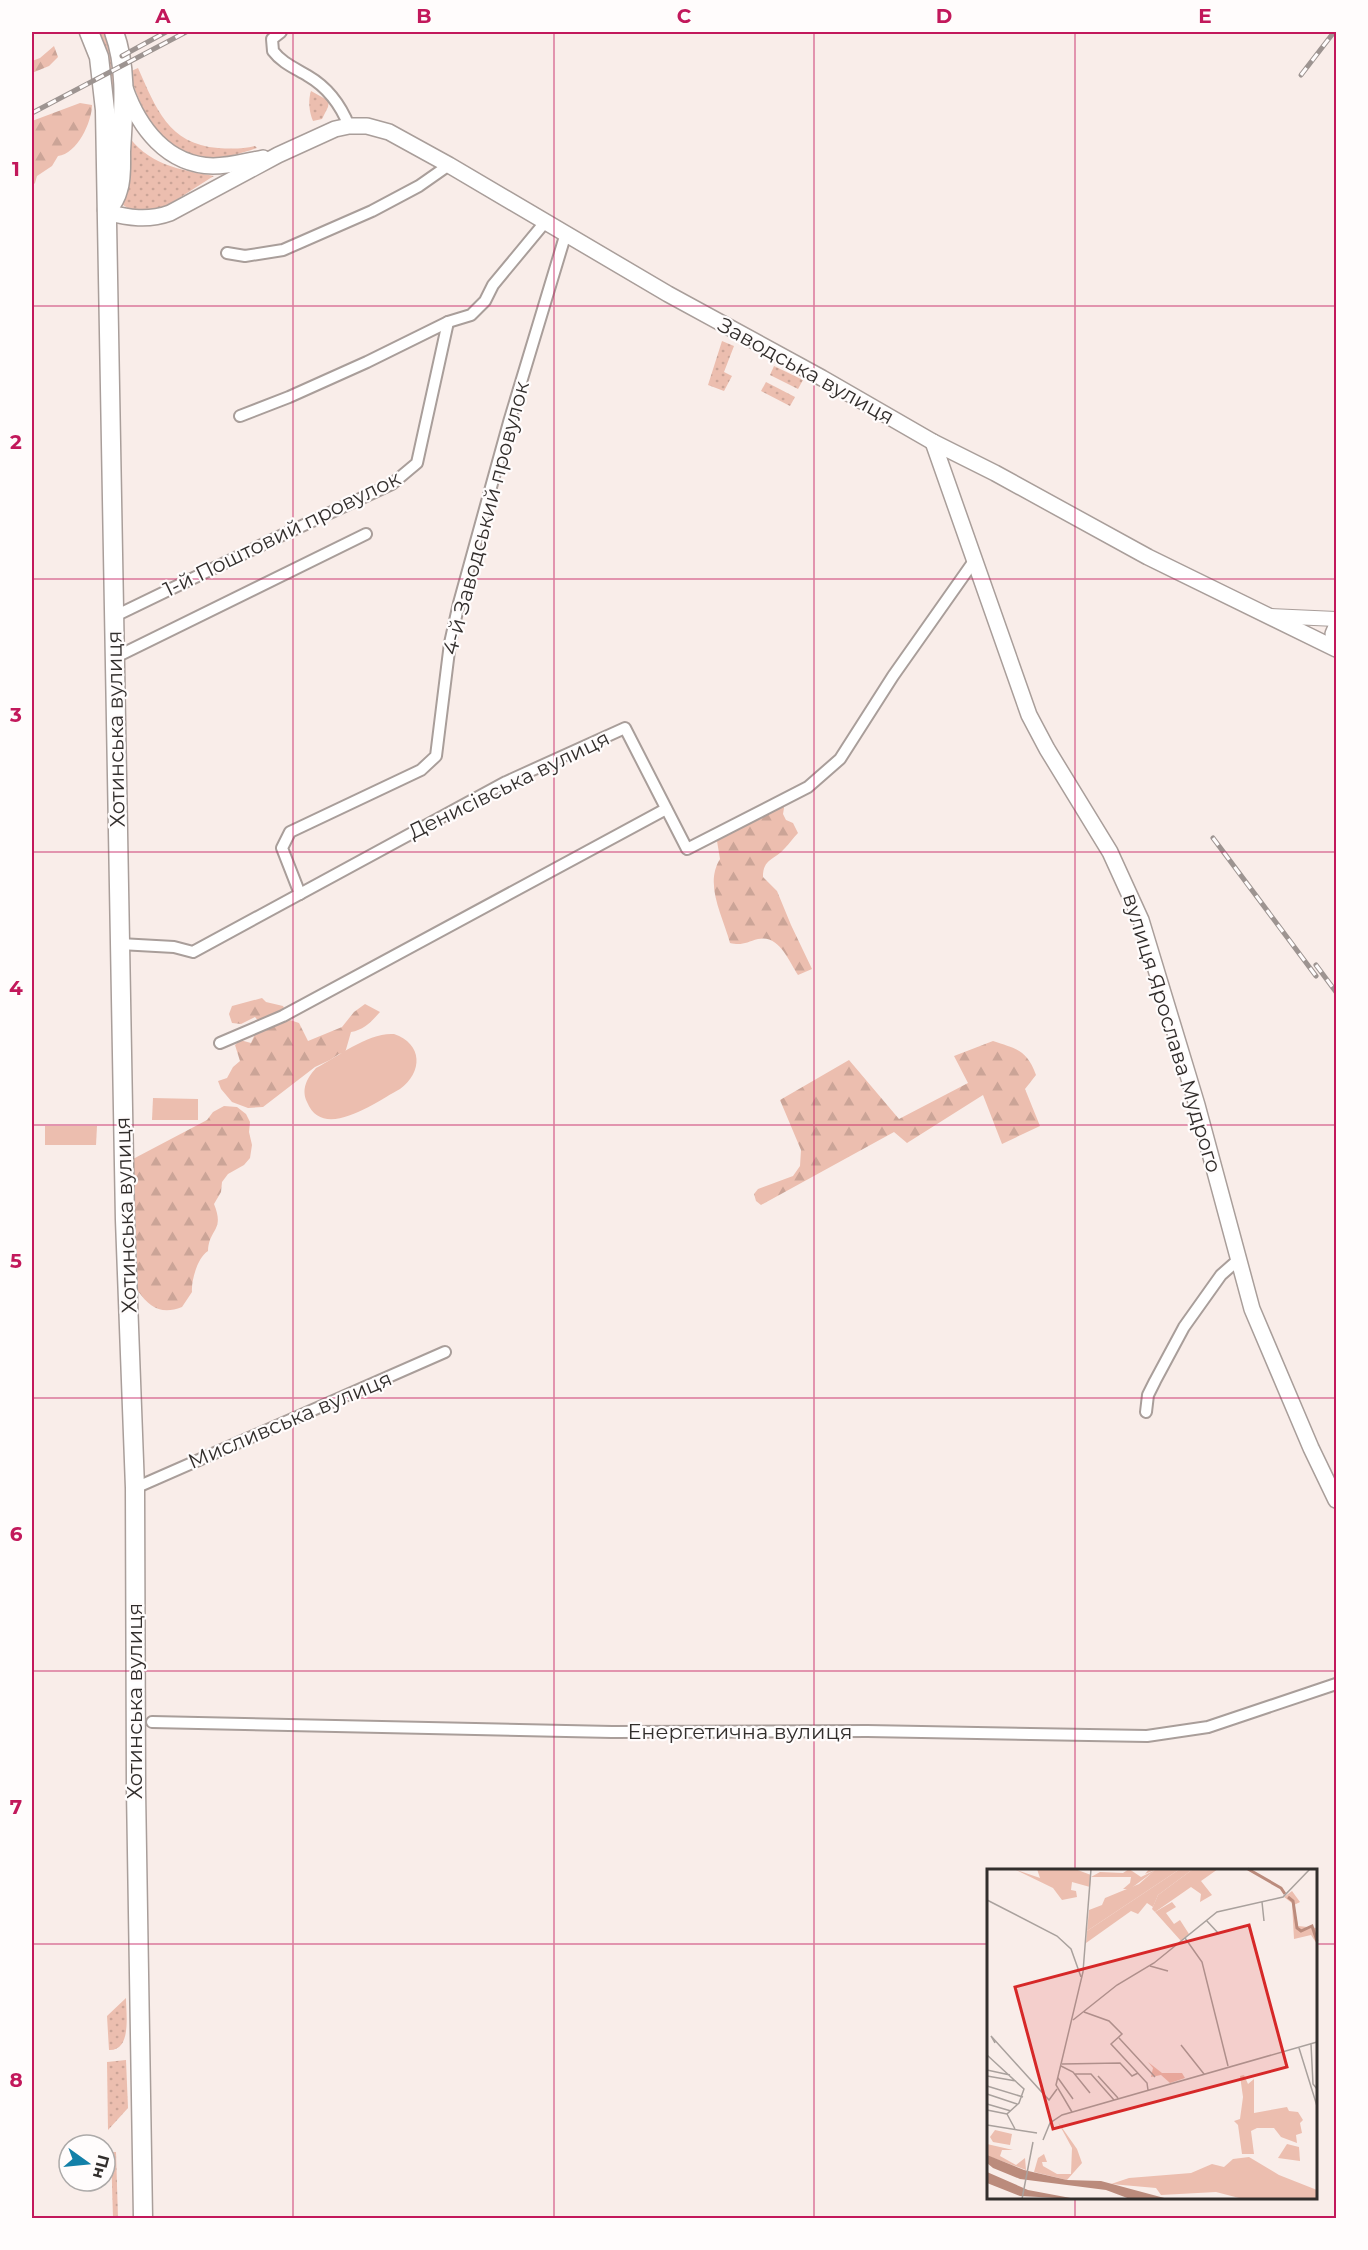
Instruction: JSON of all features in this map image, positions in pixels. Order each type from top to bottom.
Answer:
[{"type":"highway","name":"Хотинська вулиця","points":[[89,32],[99,57],[105,110],[124,1220],[143,1722],[143,2218]]},
{"type":"highway","name":"Заводська вулиця","points":[[114,32],[120,47],[123,84]]},
{"type":"highway","name":"Хотинська вулиця","points":[[106,212],[113,203],[119,188],[123,84]]},
{"type":"main road","name":"Заводська вулиця","points":[[123,84],[138,118],[154,140],[171,155],[185,161],[212,166],[278,155]]},
{"type":"main road","name":"Заводська вулиця","points":[[106,212],[153,219],[170,213],[278,155],[326,133],[349,126],[367,126],[390,132],[668,294],[933,442],[1148,556],[1264,615],[1336,648]]},
{"type":"main road","name":"вулиця Ярослава Мудрого","points":[[933,442],[1029,715],[1047,749],[1110,852],[1141,920],[1197,1104],[1252,1309],[1311,1448],[1336,1500]]},
{"type":"main road","points":[[1336,627],[1333,634],[1336,648]]},
{"type":"street","points":[[281,32],[274,36],[271,42],[276,55],[311,77],[333,97],[343,111],[349,126]]},
{"type":"street","points":[[227,253],[245,256],[283,250],[372,211],[419,186],[450,165]]},
{"type":"street","points":[[240,416],[290,397],[448,322],[471,315],[485,301],[493,285],[546,221]]},
{"type":"street","name":"4-й Заводський провулок","points":[[300,894],[282,848],[290,832],[421,770],[436,756],[450,643],[459,603],[509,422],[566,233]]},
{"type":"street","name":"1-й Поштовий провулок","points":[[113,617],[392,484],[406,474],[417,463],[448,322]]},
{"type":"street","points":[[114,658],[366,534]]},
{"type":"street","name":"Денисівська вулиця","points":[[120,944],[174,947],[193,952],[506,782],[625,728],[687,849],[808,787],[840,759],[893,676],[974,561]]},
{"type":"street","points":[[1264,615],[1336,619]]},
{"type":"street","points":[[220,1043],[283,1016],[666,809]]},
{"type":"street","points":[[1146,1412],[1148,1395],[1184,1327],[1221,1275],[1238,1260]]},
{"type":"street","name":"Мисливська вулиця","points":[[135,1488],[445,1352]]},
{"type":"street","name":"Енергетична вулиця","points":[[143,1722],[612,1732],[867,1731],[1147,1736],[1208,1727],[1336,1684]]},
{"type":"green space","points":[[98,32],[107,32],[117,90],[114,190]]},
{"type":"green space","points":[[54,46],[58,57],[49,66],[32,73],[32,61],[40,58]]},
{"type":"green space","points":[[138,68],[158,110],[175,131],[201,145],[218,148],[237,149],[255,146],[257,148],[231,156],[208,158],[189,154],[173,146],[159,134],[138,96],[129,72]]},
{"type":"green space","points":[[311,91],[329,101],[322,119],[313,121],[309,106]]},
{"type":"green space","points":[[80,103],[92,105],[82,136],[71,150],[58,156],[52,166],[37,176],[32,186],[32,121]]},
{"type":"green space","points":[[126,133],[134,144],[154,159],[176,168],[214,176],[162,208],[145,213],[132,211],[122,204]]},
{"type":"green space","points":[[722,341],[734,346],[724,372],[732,376],[724,391],[708,385]]},
{"type":"green space","points":[[774,366],[803,380],[798,389],[770,375]]},
{"type":"green space","points":[[766,382],[795,397],[790,406],[761,391]]},
{"type":"green space","points":[[782,801],[786,820],[793,823],[798,833],[781,852],[767,863],[763,877],[777,891],[812,969],[798,975],[787,956],[772,941],[758,939],[741,944],[730,943],[714,890],[714,879],[720,859],[716,835]]},
{"type":"green space","points":[[262,998],[266,1002],[283,1006],[290,1020],[299,1023],[308,1041],[342,1027],[354,1012],[365,1004],[380,1012],[364,1027],[351,1032],[345,1053],[315,1067],[263,1107],[248,1108],[232,1102],[221,1089],[218,1081],[227,1078],[233,1067],[240,1061],[235,1045],[240,1040],[251,1043],[260,1023],[255,1017],[241,1024],[232,1023],[229,1014],[232,1006]]},
{"type":"green space","points":[[384,1034],[394,1034],[404,1039],[415,1051],[416,1067],[408,1082],[400,1089],[351,1115],[337,1119],[325,1119],[315,1113],[305,1097],[305,1088],[316,1068],[364,1041]]},
{"type":"green space","points":[[993,1041],[1009,1046],[1025,1055],[1033,1067],[1036,1075],[1025,1089],[1040,1126],[1002,1144],[983,1095],[907,1143],[894,1132],[761,1205],[756,1201],[754,1194],[758,1189],[793,1176],[800,1166],[801,1150],[780,1100],[849,1060],[899,1119],[968,1083],[954,1056]]},
{"type":"green space","points":[[153,1098],[198,1099],[198,1120],[152,1120]]},
{"type":"green space","points":[[224,1106],[237,1107],[246,1114],[250,1122],[249,1132],[252,1145],[250,1158],[244,1165],[228,1174],[222,1182],[221,1192],[214,1204],[217,1225],[208,1251],[201,1258],[196,1269],[192,1292],[182,1307],[162,1310],[152,1306],[138,1291],[133,1159],[207,1120],[213,1112]]},
{"type":"green space","points":[[45,1126],[97,1126],[96,1145],[45,1145]]},
{"type":"green space","points":[[126,1998],[127,2022],[124,2038],[116,2049],[109,2050],[107,2016]]},
{"type":"green space","points":[[126,2060],[128,2108],[108,2130],[107,2062]]},
{"type":"green space","points":[[117,2185],[118,2218],[113,2218],[112,2193],[117,2193]]},
{"type":"railway","points":[[122,56],[166,32]]},
{"type":"railway","points":[[32,113],[186,32]]},
{"type":"railway","points":[[1301,75],[1334,32]]},
{"type":"railway","points":[[1213,838],[1316,976]]},
{"type":"railway","points":[[1316,965],[1336,992]]}]
